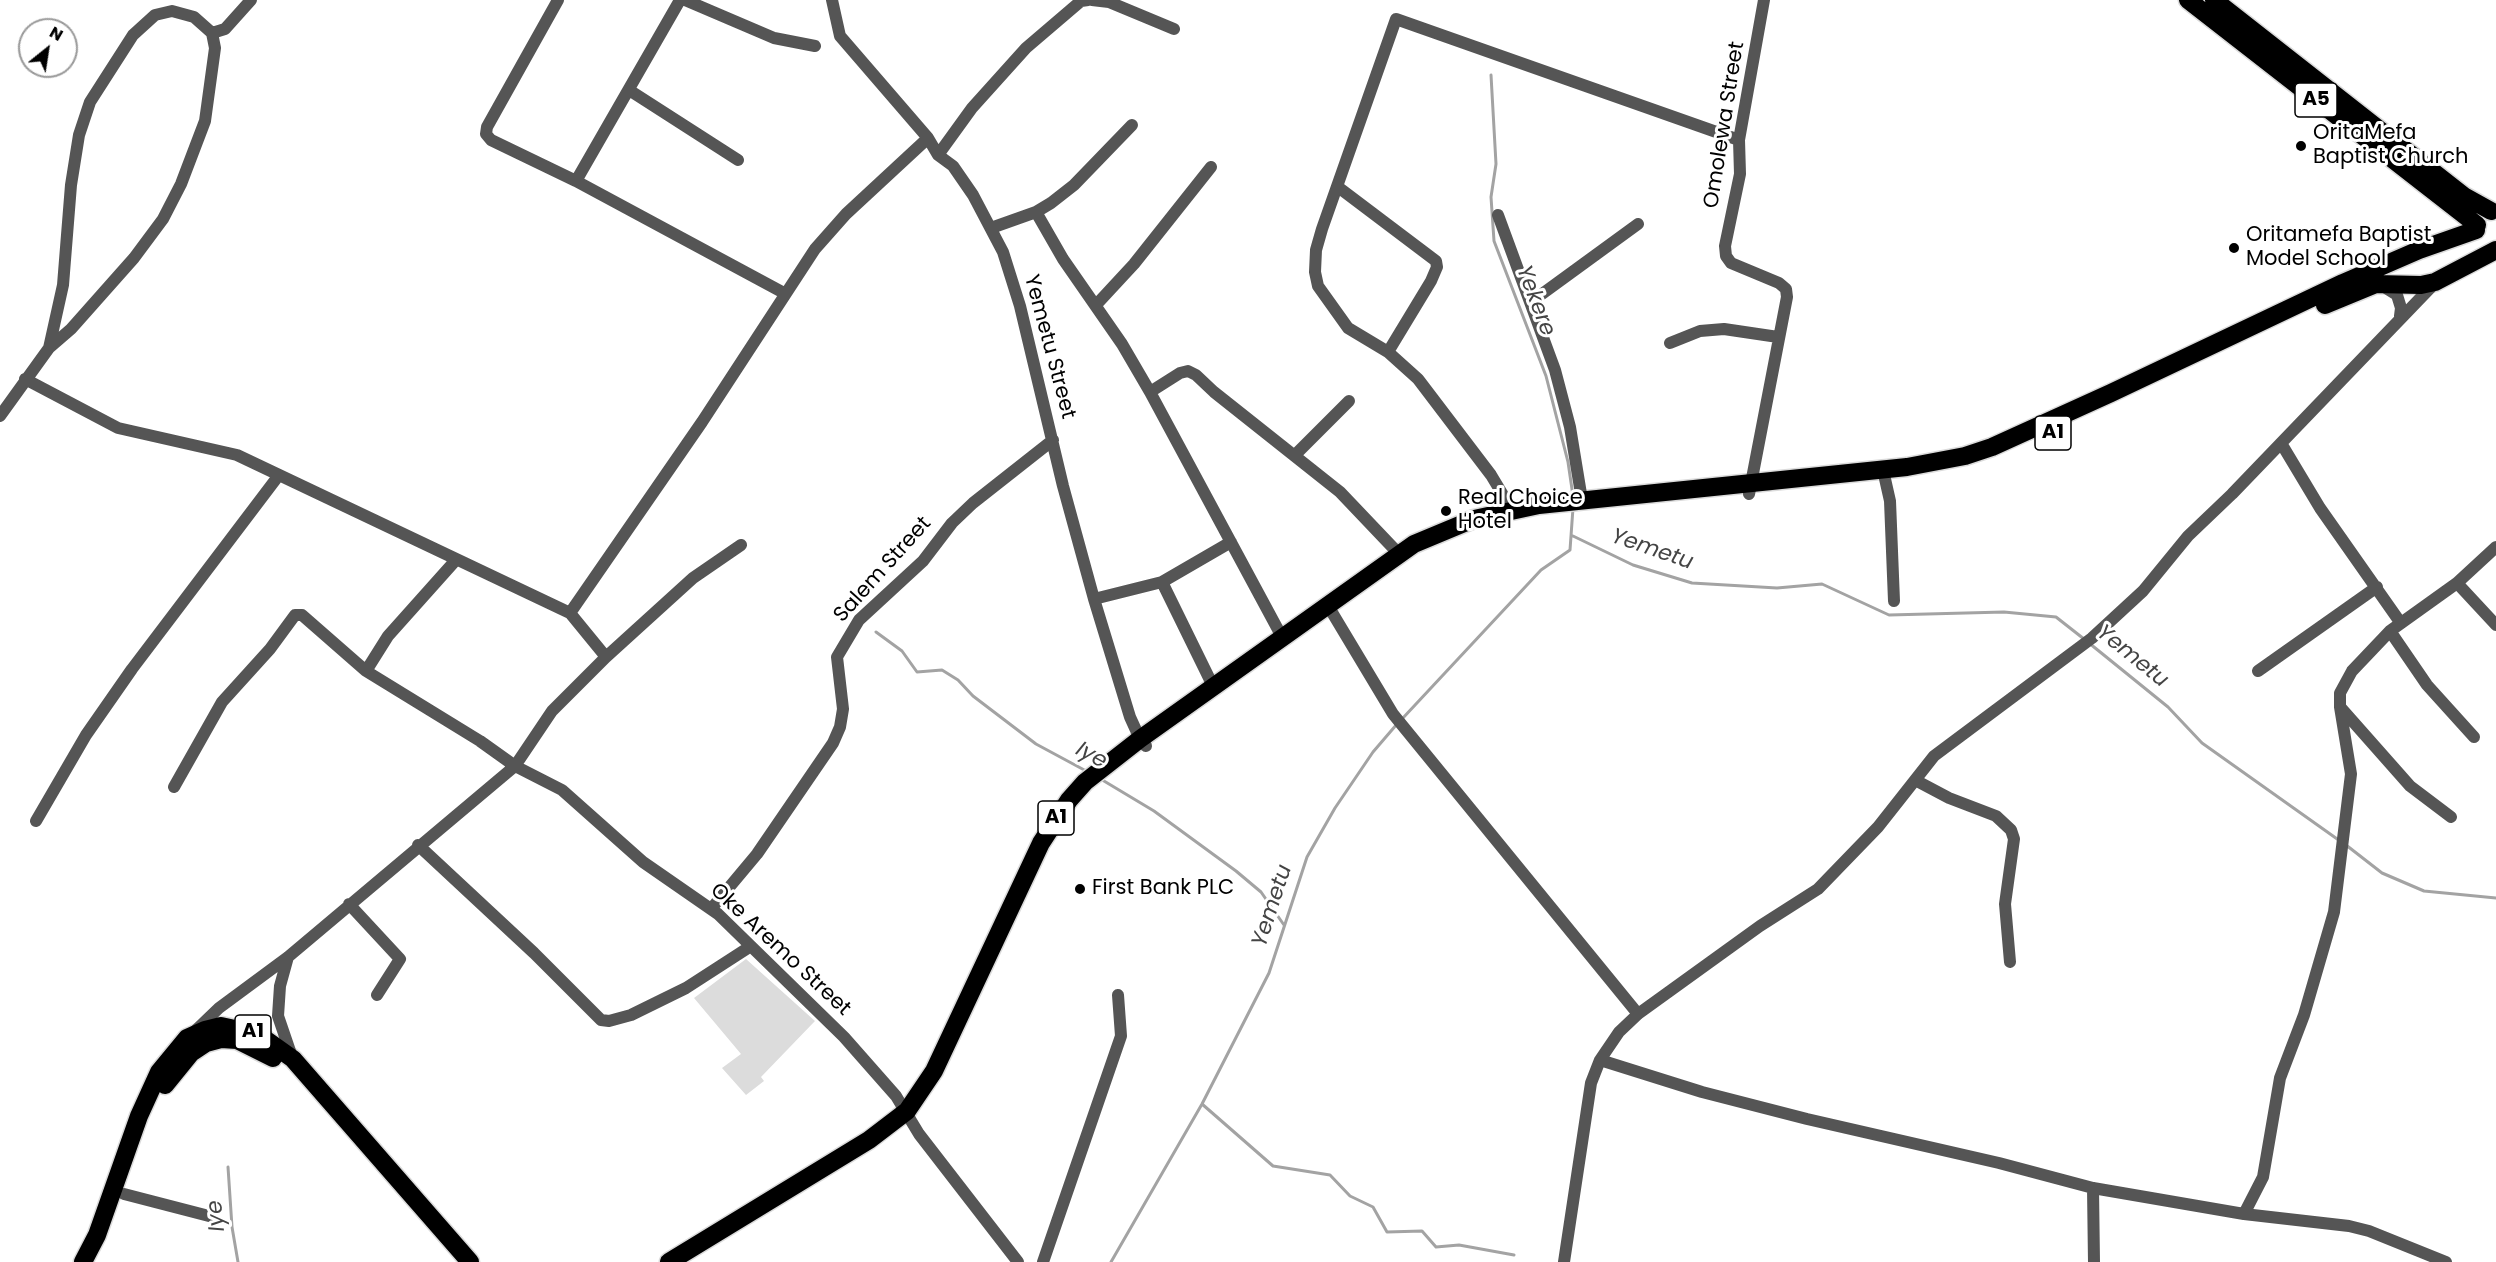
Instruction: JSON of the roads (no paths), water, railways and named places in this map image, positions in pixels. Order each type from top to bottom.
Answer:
[{"type":"highway","name":"A5","points":[[2188,0],[2449,193],[2478,207],[2493,211]]},
{"type":"highway","name":"A5","points":[[2214,0],[2449,193],[2477,227]]},
{"type":"highway","points":[[2493,211],[2482,216],[2477,227],[2480,242],[2496,250]]},
{"type":"highway","name":"A1","points":[[1885,475],[1992,447],[2343,283],[2477,227]]},
{"type":"highway","name":"A1","points":[[1143,743],[1330,608],[1399,554],[1432,535],[1474,519],[1512,510],[1885,475],[1947,473],[2001,456],[2344,296],[2376,284],[2421,285],[2435,282],[2496,250]]},
{"type":"highway","name":"A1","points":[[688,1262],[885,1142],[909,1116],[945,1072],[1044,859],[1065,821],[1090,791],[1143,743],[1213,687],[1282,637],[1403,560],[1439,542],[1496,522],[1574,505]]},
{"type":"highway","name":"A1","points":[[83,1262],[113,1191],[149,1090],[171,1054],[187,1038],[205,1029],[222,1026],[240,1028],[258,1034],[293,1059],[457,1262]]},
{"type":"highway","name":"A1","points":[[95,1262],[124,1194],[151,1114],[166,1083],[191,1053],[206,1043],[221,1039],[237,1040],[255,1046],[289,1070],[470,1262]]},
{"type":"highway","name":"A1","points":[[669,1262],[909,1116]]},
{"type":"street","points":[[212,33],[225,29],[251,0]]},
{"type":"street","points":[[558,0],[486,134],[490,140],[576,181],[784,293]]},
{"type":"street","points":[[576,181],[680,0]]},
{"type":"street","points":[[685,0],[774,38],[814,46]]},
{"type":"street","name":"Yemetu Street","points":[[832,0],[840,36],[928,138],[938,155],[953,166],[1003,252],[1020,306],[1094,599],[1130,717],[1143,743]]},
{"type":"street","name":"Omolewa Street","points":[[1764,0],[1739,140],[1740,174],[1725,246],[1726,256],[1731,263],[1779,283],[1786,289],[1787,297],[1778,337]]},
{"type":"street","points":[[938,155],[972,108],[1026,48],[1081,1],[1110,2],[1174,29]]},
{"type":"street","points":[[0,416],[49,348],[71,329],[134,258],[163,219],[181,184],[195,150],[210,95],[215,48],[212,33],[194,17],[172,11],[155,15],[133,35],[90,102],[79,135],[71,185],[63,285],[49,348]]},
{"type":"street","points":[[1512,510],[1491,475],[1418,379],[1388,352],[1348,328],[1318,286],[1316,250],[1396,20],[1739,140]]},
{"type":"street","points":[[629,90],[738,160]]},
{"type":"street","points":[[991,228],[1036,212],[1074,185],[1132,125]]},
{"type":"street","points":[[570,614],[702,422],[784,293],[830,230],[928,138]]},
{"type":"street","points":[[1096,305],[1134,264],[1211,167]]},
{"type":"street","points":[[1338,188],[1436,261],[1437,267],[1431,281],[1388,352]]},
{"type":"street","points":[[1036,212],[1063,259],[1096,305],[1150,392],[1282,637]]},
{"type":"street","points":[[1498,215],[1531,302],[1570,427],[1574,505]]},
{"type":"street","points":[[1531,302],[1638,224]]},
{"type":"street","points":[[1564,1262],[1585,1110],[1591,1083],[1600,1060],[1619,1032],[1638,1014],[1760,926],[1818,889],[1878,827],[1934,756],[2092,638],[2142,591],[2188,536],[2281,443],[2435,282]]},
{"type":"street","points":[[2376,284],[2392,290],[2397,295],[2401,308],[2400,316]]},
{"type":"street","points":[[1670,343],[1700,330],[1724,329],[1778,337],[1750,489]]},
{"type":"street","points":[[1150,392],[1180,373],[1188,371],[1340,492],[1399,554]]},
{"type":"street","points":[[25,379],[118,428],[237,455],[570,614],[606,657]]},
{"type":"street","points":[[1295,455],[1349,401]]},
{"type":"street","name":"Salem Street","points":[[711,909],[757,854],[834,743],[843,709],[837,657],[859,620],[923,561],[952,523],[973,503],[1053,440]]},
{"type":"street","points":[[2281,443],[2320,508],[2400,622]]},
{"type":"street","points":[[36,821],[86,735],[132,669],[279,475]]},
{"type":"street","points":[[1885,475],[1893,551],[1894,601]]},
{"type":"street","points":[[1094,599],[1161,582],[1231,542]]},
{"type":"street","points":[[187,1038],[219,1008],[288,957],[515,766],[552,711],[606,657],[693,578],[741,545]]},
{"type":"street","points":[[2244,1214],[2263,1177],[2280,1078],[2327,942],[2341,860],[2351,774],[2340,707],[2340,693],[2352,671],[2390,631],[2457,583],[2496,547]]},
{"type":"street","points":[[366,671],[388,636],[455,561]]},
{"type":"street","points":[[1161,582],[1213,687]]},
{"type":"street","points":[[2457,583],[2496,625]]},
{"type":"street","points":[[2258,671],[2377,587]]},
{"type":"street","points":[[1330,608],[1393,714],[1638,1014]]},
{"type":"street","name":"Oke Aremo Street","points":[[174,787],[222,702],[270,649],[295,615],[302,615],[366,671],[471,735],[515,766],[562,790],[644,862],[711,909],[751,945],[844,1037],[909,1116],[1018,1262]]},
{"type":"street","points":[[2390,631],[2427,685],[2474,737]]},
{"type":"street","points":[[2340,707],[2410,786],[2451,817]]},
{"type":"street","points":[[1915,780],[1948,798],[1996,816],[2011,830],[2014,839],[2005,904],[2010,962]]},
{"type":"street","points":[[418,846],[534,953],[601,1020],[609,1021],[631,1015],[658,1002],[686,988],[751,945]]},
{"type":"street","points":[[349,904],[400,959],[377,995]]},
{"type":"street","points":[[288,957],[280,986],[278,1016],[293,1059]]},
{"type":"street","points":[[1043,1262],[1121,1036],[1118,994]]},
{"type":"street","points":[[1600,1060],[1702,1092],[1786,1114],[1999,1163],[2093,1188],[2244,1214],[2359,1229],[2446,1262]]},
{"type":"street","points":[[2093,1188],[2094,1262]]},
{"type":"street","points":[[124,1194],[209,1216]]},
{"type":"waterway","name":"Yekere","points":[[1491,75],[1496,164],[1491,197],[1494,241],[1546,376],[1568,462],[1573,496]]},
{"type":"waterway","name":"Yemetu","points":[[1402,719],[1541,570],[1570,550],[1573,508]]},
{"type":"waterway","name":"Yemetu","points":[[1573,536],[1633,565],[1692,583],[1777,588],[1822,584],[1889,615],[2004,612],[2056,617],[2084,639]]},
{"type":"waterway","name":"Iye","points":[[876,632],[902,651],[917,672],[942,670],[958,680],[973,696],[1036,744],[1088,772]]},
{"type":"waterway","name":"Yemetu","points":[[2089,643],[2168,707],[2202,743],[2340,841]]},
{"type":"waterway","name":"Yemetu","points":[[1111,1262],[1202,1104],[1269,973],[1307,857],[1335,808],[1373,752],[1397,724]]},
{"type":"waterway","name":"Iye","points":[[1099,778],[1154,811],[1236,871],[1261,892],[1284,925]]},
{"type":"waterway","name":"Yemetu","points":[[2346,845],[2382,873],[2424,891],[2496,898]]},
{"type":"waterway","points":[[1202,1104],[1273,1166],[1330,1175],[1350,1196],[1373,1207],[1387,1232],[1422,1231],[1436,1247],[1459,1245],[1514,1255]]},
{"type":"waterway","name":"Iye","points":[[228,1167],[232,1227],[238,1262]]},
{"type":"place","name":"OritaMefa Baptist Church","points":[[2301,146]]},
{"type":"place","name":"Oritamefa Baptist Model School","points":[[2234,248]]},
{"type":"place","name":"Real Choice Hotel","points":[[1446,511]]},
{"type":"place","name":"First Bank PLC","points":[[1080,889]]}]
